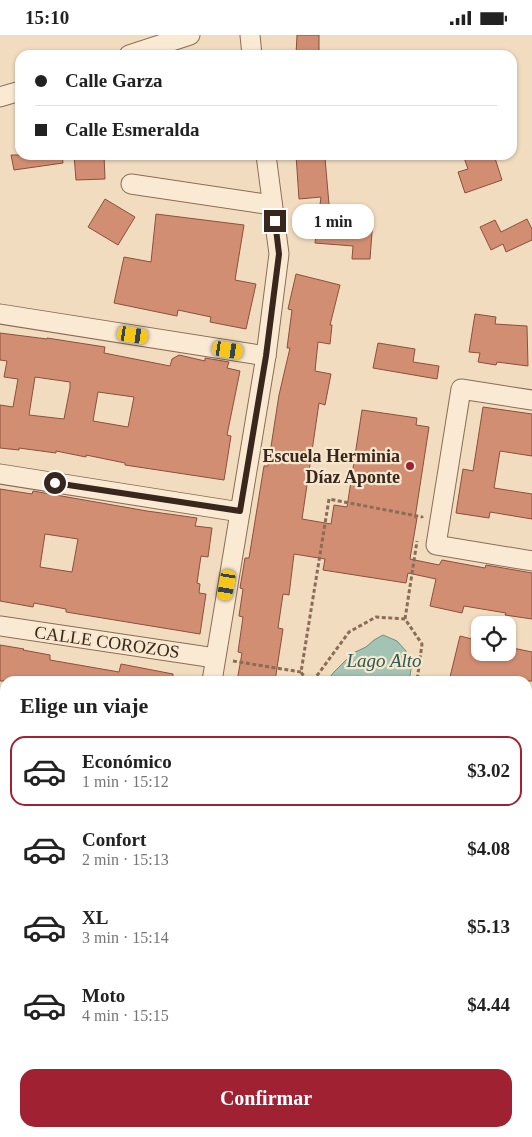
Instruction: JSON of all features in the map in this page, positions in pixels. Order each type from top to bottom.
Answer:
[{"type":"street","points":[[144,50],[190,35]]},
{"type":"street","points":[[250,35],[252,50]]},
{"type":"street","points":[[0,97],[15,92]]},
{"type":"street","points":[[213,676],[266,356],[279,254],[267,160]]},
{"type":"street","points":[[131,184],[272,205]]},
{"type":"street","points":[[0,314],[266,356]]},
{"type":"street","points":[[532,400],[461,389],[436,545],[532,561]]},
{"type":"street","points":[[0,474],[240,511]]},
{"type":"street","name":"CALLE COROZOS","points":[[0,626],[215,658]]},
{"type":"path","points":[[304,676],[301,672],[329,499],[422,517],[420,527]]},
{"type":"path","points":[[418,536],[405,619],[422,644],[418,676]]},
{"type":"path","points":[[316,676],[348,632],[376,617],[405,619]]},
{"type":"path","points":[[215,658],[301,672]]},
{"type":"water","name":"Lago Alto","points":[[383,635],[397,641],[406,651],[412,664],[410,676],[331,676],[353,653],[366,647]]},
{"type":"building","points":[[297,35],[319,35],[319,50],[296,50]]},
{"type":"building","points":[[11,155],[15,155],[15,160],[63,160],[63,163],[14,170]]},
{"type":"building","points":[[74,160],[104,160],[105,179],[76,180]]},
{"type":"building","points":[[296,160],[325,160],[330,216],[373,219],[370,259],[352,259],[353,246],[315,243],[321,197],[299,199]]},
{"type":"building","points":[[465,160],[496,160],[502,180],[465,193],[458,172],[468,169]]},
{"type":"building","points":[[105,199],[135,217],[118,245],[88,227]]},
{"type":"building","points":[[156,214],[244,225],[235,280],[256,284],[246,329],[210,322],[211,317],[178,310],[177,316],[114,303],[124,257],[151,262]]},
{"type":"building","points":[[527,219],[532,229],[532,240],[506,252],[503,244],[491,250],[480,227],[495,220],[501,232]]},
{"type":"building","points":[[296,274],[340,285],[330,325],[332,325],[330,344],[318,342],[315,371],[331,374],[325,405],[319,403],[302,519],[331,524],[334,505],[347,507],[362,410],[417,418],[416,425],[429,427],[410,559],[439,565],[442,560],[485,568],[486,565],[532,573],[532,619],[464,606],[462,613],[430,606],[436,579],[408,573],[406,583],[323,570],[325,559],[294,554],[289,595],[283,594],[278,628],[283,629],[276,676],[238,676],[242,653],[238,652],[243,617],[239,616],[243,589],[240,588],[245,558],[249,558],[264,466],[268,466],[279,395],[290,348],[287,348],[292,310],[288,309]]},
{"type":"building","points":[[475,314],[496,317],[495,324],[527,326],[528,366],[497,362],[496,365],[478,362],[480,353],[469,352]]},
{"type":"building","points":[[0,333],[105,347],[104,353],[170,366],[172,359],[179,355],[205,361],[205,358],[229,362],[227,368],[240,371],[227,435],[231,436],[224,480],[125,465],[125,463],[86,455],[86,457],[56,451],[56,453],[19,448],[19,450],[0,448],[0,405],[13,407],[18,379],[4,377],[7,361],[0,360]],"holes":[[[35,377],[70,382],[64,419],[29,415]],[[98,392],[134,397],[128,427],[93,421]]]},
{"type":"building","points":[[378,343],[415,349],[413,362],[439,366],[437,379],[373,368]]},
{"type":"building","points":[[483,407],[532,414],[532,456],[500,451],[494,488],[532,494],[532,519],[490,512],[489,518],[456,513],[463,469],[473,471]]},
{"type":"building","points":[[0,489],[32,494],[33,491],[197,518],[195,526],[212,528],[208,557],[201,556],[197,583],[200,584],[199,593],[206,594],[200,634],[66,612],[66,609],[34,603],[33,607],[0,601]],"holes":[[[45,534],[78,539],[72,572],[40,567]]]},
{"type":"building","points":[[460,636],[471,639],[471,661],[516,661],[516,649],[532,652],[532,676],[450,676]]},
{"type":"building","points":[[0,645],[50,655],[50,660],[119,672],[121,664],[173,674],[173,676],[0,676]]},
{"type":"place","name":"Escuela Herminia Díaz Aponte","points":[[410,466]]},
{"type":"route","points":[[55,483],[240,511],[266,356],[279,254],[275,221]]}]
